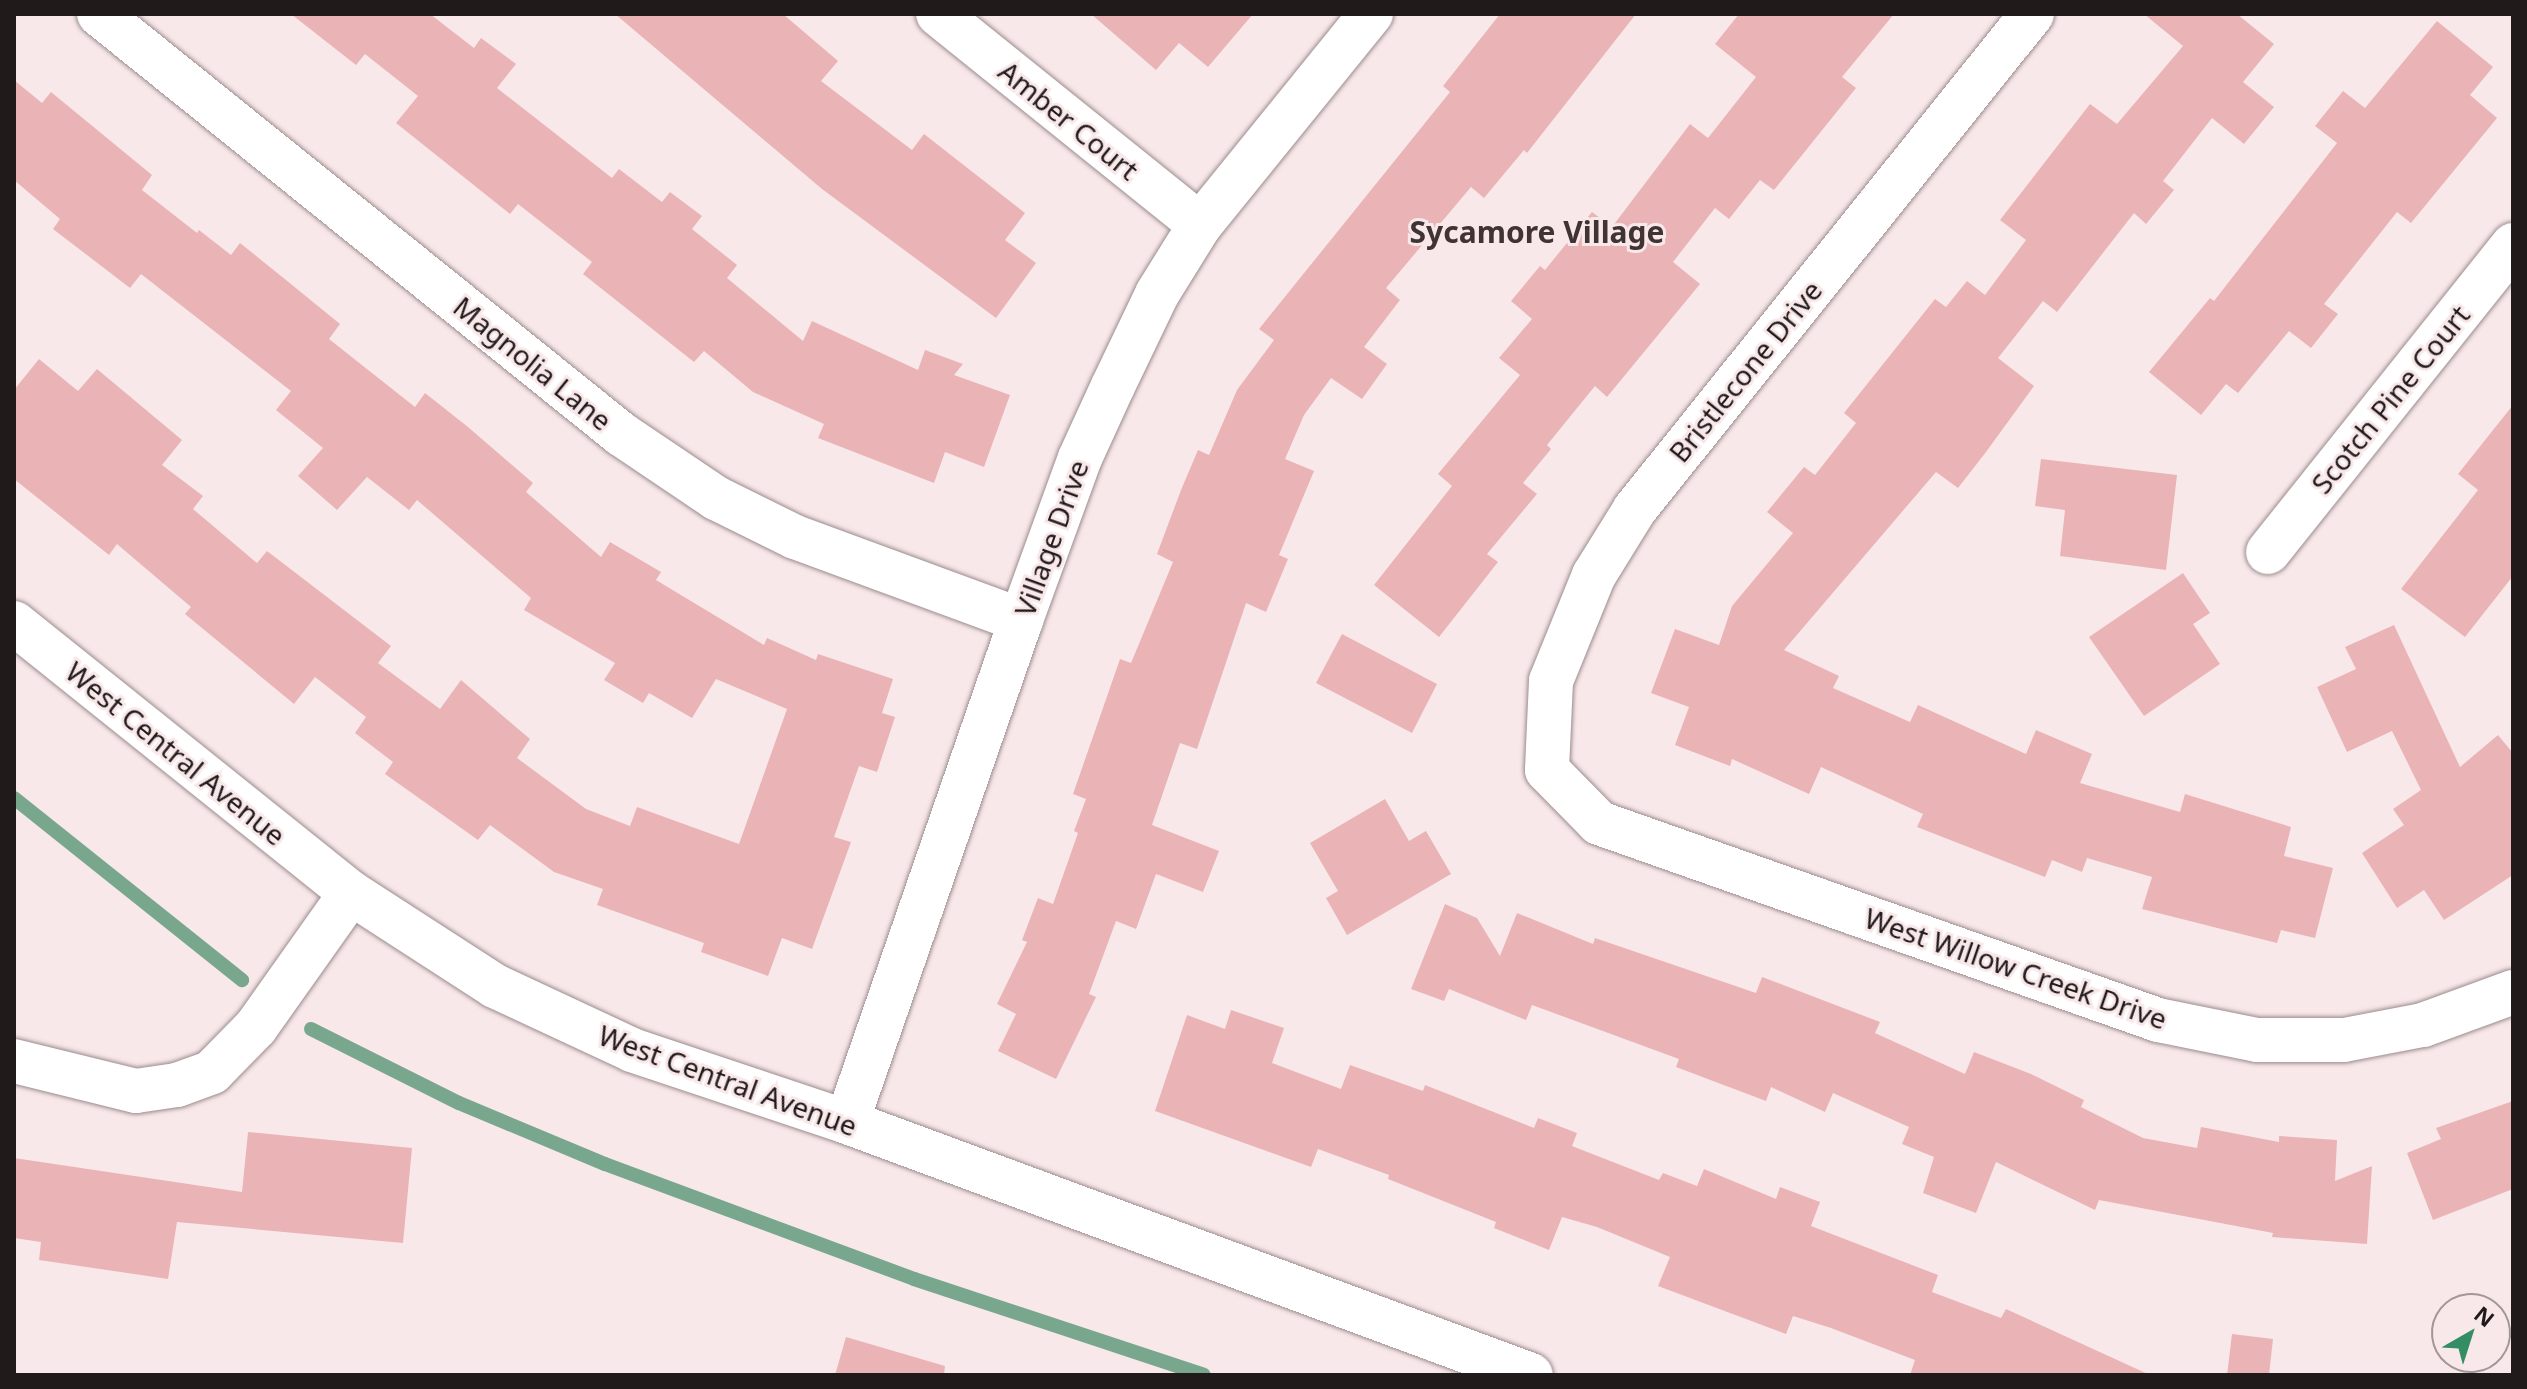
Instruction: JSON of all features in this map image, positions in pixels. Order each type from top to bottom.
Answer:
[{"type":"street","name":"Magnolia Lane","points":[[99,14],[621,434],[716,498],[795,537],[1021,620]]},
{"type":"street","name":"Amber Court","points":[[938,14],[1200,225]]},
{"type":"street","name":"Village Drive","points":[[847,1122],[1021,620],[1086,444],[1157,294],[1200,225],[1371,14]]},
{"type":"street","name":"Bristlecone Drive","points":[[1547,770],[1551,681],[1594,575],[1635,509],[2032,14]]},
{"type":"street","name":"Scotch Pine Court","points":[[2268,552],[2513,245]]},
{"type":"street","name":"West Central Avenue","points":[[14,623],[351,893],[495,986],[632,1050],[847,1122],[1470,1365],[1531,1375]]},
{"type":"street","name":"West Willow Creek Drive","points":[[1547,770],[1599,823],[2158,1020],[2257,1040],[2344,1040],[2423,1025],[2513,992]]},
{"type":"street","points":[[14,1061],[136,1091],[177,1085],[212,1072],[256,1027],[351,893]]},
{"type":"building","points":[[291,14],[430,14],[474,48],[481,38],[516,64],[497,88],[612,178],[619,169],[662,202],[670,192],[702,216],[692,229],[737,265],[727,278],[803,341],[812,321],[918,370],[925,350],[963,364],[954,375],[1010,395],[984,467],[945,452],[934,483],[818,438],[824,424],[753,392],[704,351],[694,362],[583,274],[592,262],[518,204],[510,214],[396,123],[418,96],[365,54],[356,65]]},
{"type":"building","points":[[615,14],[783,14],[838,61],[821,81],[912,150],[924,134],[1025,213],[1005,240],[1036,263],[996,318],[822,189]]},
{"type":"building","points":[[1091,14],[1253,14],[1208,67],[1179,43],[1156,70]]},
{"type":"building","points":[[1500,14],[1636,14],[1527,153],[1524,150],[1484,198],[1471,187],[1386,288],[1400,300],[1364,347],[1387,364],[1362,399],[1331,378],[1304,415],[1285,459],[1314,471],[1279,555],[1288,559],[1266,612],[1246,603],[1197,749],[1180,743],[1152,825],[1219,851],[1203,892],[1156,874],[1136,929],[1116,921],[1089,994],[1096,997],[1056,1079],[998,1051],[1016,1014],[997,1004],[1027,942],[1022,940],[1038,898],[1053,904],[1078,833],[1074,831],[1086,799],[1073,794],[1120,659],[1131,663],[1173,562],[1157,554],[1181,490],[1198,450],[1209,455],[1237,390],[1274,340],[1259,329],[1450,92],[1443,86]]},
{"type":"building","points":[[1739,14],[1894,14],[1842,77],[1856,88],[1774,190],[1760,180],[1729,219],[1715,208],[1673,262],[1700,284],[1607,397],[1595,386],[1547,445],[1551,449],[1523,483],[1537,494],[1487,554],[1498,562],[1439,637],[1374,585],[1452,486],[1438,474],[1520,375],[1499,358],[1532,319],[1511,301],[1540,266],[1545,270],[1592,212],[1612,227],[1690,124],[1708,138],[1756,77],[1715,44]]},
{"type":"building","points":[[2144,14],[2237,14],[2274,44],[2243,82],[2274,107],[2244,144],[2212,118],[2163,181],[2174,190],[2146,224],[2134,213],[2057,312],[2043,301],[1998,358],[2034,386],[1986,452],[1958,488],[1936,472],[1784,650],[1839,676],[1833,688],[1910,722],[1918,705],[2026,754],[2036,730],[2092,754],[2080,783],[2180,812],[2185,794],[2291,827],[2284,856],[2333,868],[2315,938],[2281,930],[2277,943],[2142,909],[2152,877],[2087,858],[2082,872],[2052,860],[2045,877],[1917,827],[1923,814],[1821,767],[1809,794],[1732,759],[1730,766],[1675,745],[1689,707],[1651,693],[1675,629],[1719,645],[1732,606],[1793,533],[1767,512],[1804,467],[1815,475],[1856,423],[1844,413],[1935,299],[1946,307],[1967,281],[1985,295],[2026,240],[2000,220],[2090,104],[2117,124],[2183,46]]},
{"type":"building","points":[[2437,21],[2493,67],[2470,95],[2497,118],[2411,223],[2397,212],[2324,304],[2338,314],[2311,348],[2289,331],[2238,393],[2226,384],[2201,415],[2149,372],[2210,298],[2214,301],[2337,143],[2315,126],[2343,91],[2365,108]]},
{"type":"building","points":[[14,80],[42,103],[51,92],[152,175],[142,190],[197,233],[199,230],[231,255],[240,243],[340,324],[329,339],[415,407],[425,393],[468,427],[533,483],[526,492],[601,557],[610,542],[661,572],[656,580],[764,645],[767,638],[816,660],[818,654],[893,679],[882,713],[895,717],[877,772],[859,766],[834,837],[851,842],[812,949],[782,938],[768,976],[701,952],[704,943],[597,905],[603,889],[554,872],[490,825],[478,840],[385,774],[393,762],[355,733],[366,717],[315,677],[294,704],[185,614],[191,607],[117,544],[109,555],[14,479],[14,390],[39,359],[78,391],[97,369],[182,440],[162,465],[203,496],[193,509],[257,563],[267,551],[391,646],[378,663],[440,709],[461,680],[530,739],[517,758],[586,809],[630,826],[637,807],[739,844],[787,709],[716,679],[692,718],[649,693],[643,703],[604,680],[615,663],[524,610],[531,598],[417,500],[409,510],[367,477],[337,510],[298,476],[323,448],[276,410],[291,391],[141,274],[130,288],[53,229],[60,219],[14,180]]},
{"type":"building","points":[[2513,405],[2513,576],[2465,637],[2401,589],[2478,490],[2458,474]]},
{"type":"building","points":[[2041,459],[2177,475],[2166,570],[2060,556],[2065,510],[2035,506]]},
{"type":"building","points":[[2183,573],[2210,613],[2193,624],[2220,664],[2144,716],[2089,637]]},
{"type":"building","points":[[2394,625],[2460,767],[2498,735],[2513,753],[2513,875],[2444,920],[2424,890],[2397,908],[2362,853],[2404,825],[2393,809],[2421,790],[2392,731],[2347,752],[2317,687],[2356,669],[2345,647]]},
{"type":"building","points":[[1342,634],[1437,684],[1412,733],[1316,683]]},
{"type":"building","points":[[1385,799],[1409,841],[1426,831],[1451,874],[1347,935],[1326,898],[1338,891],[1310,843]]},
{"type":"building","points":[[1445,904],[1477,918],[1500,956],[1517,913],[1593,944],[1595,938],[1756,993],[1762,977],[1880,1022],[1875,1033],[1965,1074],[1974,1052],[2031,1074],[2084,1100],[2081,1107],[2143,1138],[2197,1148],[2201,1127],[2279,1142],[2279,1136],[2337,1140],[2335,1181],[2372,1166],[2367,1244],[2272,1237],[2273,1233],[2099,1200],[2095,1210],[1996,1162],[1976,1213],[1923,1193],[1934,1157],[1902,1144],[1909,1127],[1833,1093],[1825,1112],[1771,1087],[1766,1101],[1676,1067],[1679,1059],[1532,1005],[1526,1020],[1449,989],[1444,1001],[1411,989]]},
{"type":"building","points":[[1231,1010],[1284,1028],[1272,1063],[1341,1089],[1350,1065],[1423,1091],[1425,1085],[1534,1128],[1538,1118],[1577,1133],[1572,1146],[1659,1180],[1663,1173],[1697,1186],[1704,1169],[1776,1199],[1780,1187],[1820,1202],[1811,1226],[1938,1275],[1932,1292],[2001,1318],[2006,1309],[2150,1375],[1910,1375],[1915,1360],[1831,1328],[1793,1316],[1786,1334],[1658,1286],[1670,1257],[1597,1227],[1562,1217],[1549,1250],[1494,1228],[1496,1222],[1388,1179],[1389,1175],[1318,1149],[1311,1167],[1155,1111],[1187,1015],[1225,1029]]},
{"type":"building","points":[[2513,1101],[2513,1189],[2433,1220],[2407,1153],[2441,1139],[2436,1128]]},
{"type":"building","points":[[248,1132],[412,1148],[403,1243],[177,1222],[168,1279],[39,1260],[41,1242],[14,1238],[14,1158],[242,1192]]},
{"type":"building","points":[[2232,1334],[2273,1339],[2269,1375],[2227,1375]]},
{"type":"building","points":[[846,1337],[945,1366],[944,1375],[835,1375]]},
{"type":"waterway","points":[[14,798],[242,980]]},
{"type":"waterway","points":[[311,1029],[459,1103],[605,1164],[914,1279],[1204,1375]]},
{"type":"district","name":"Sycamore Village","points":[[1537,232]]}]
